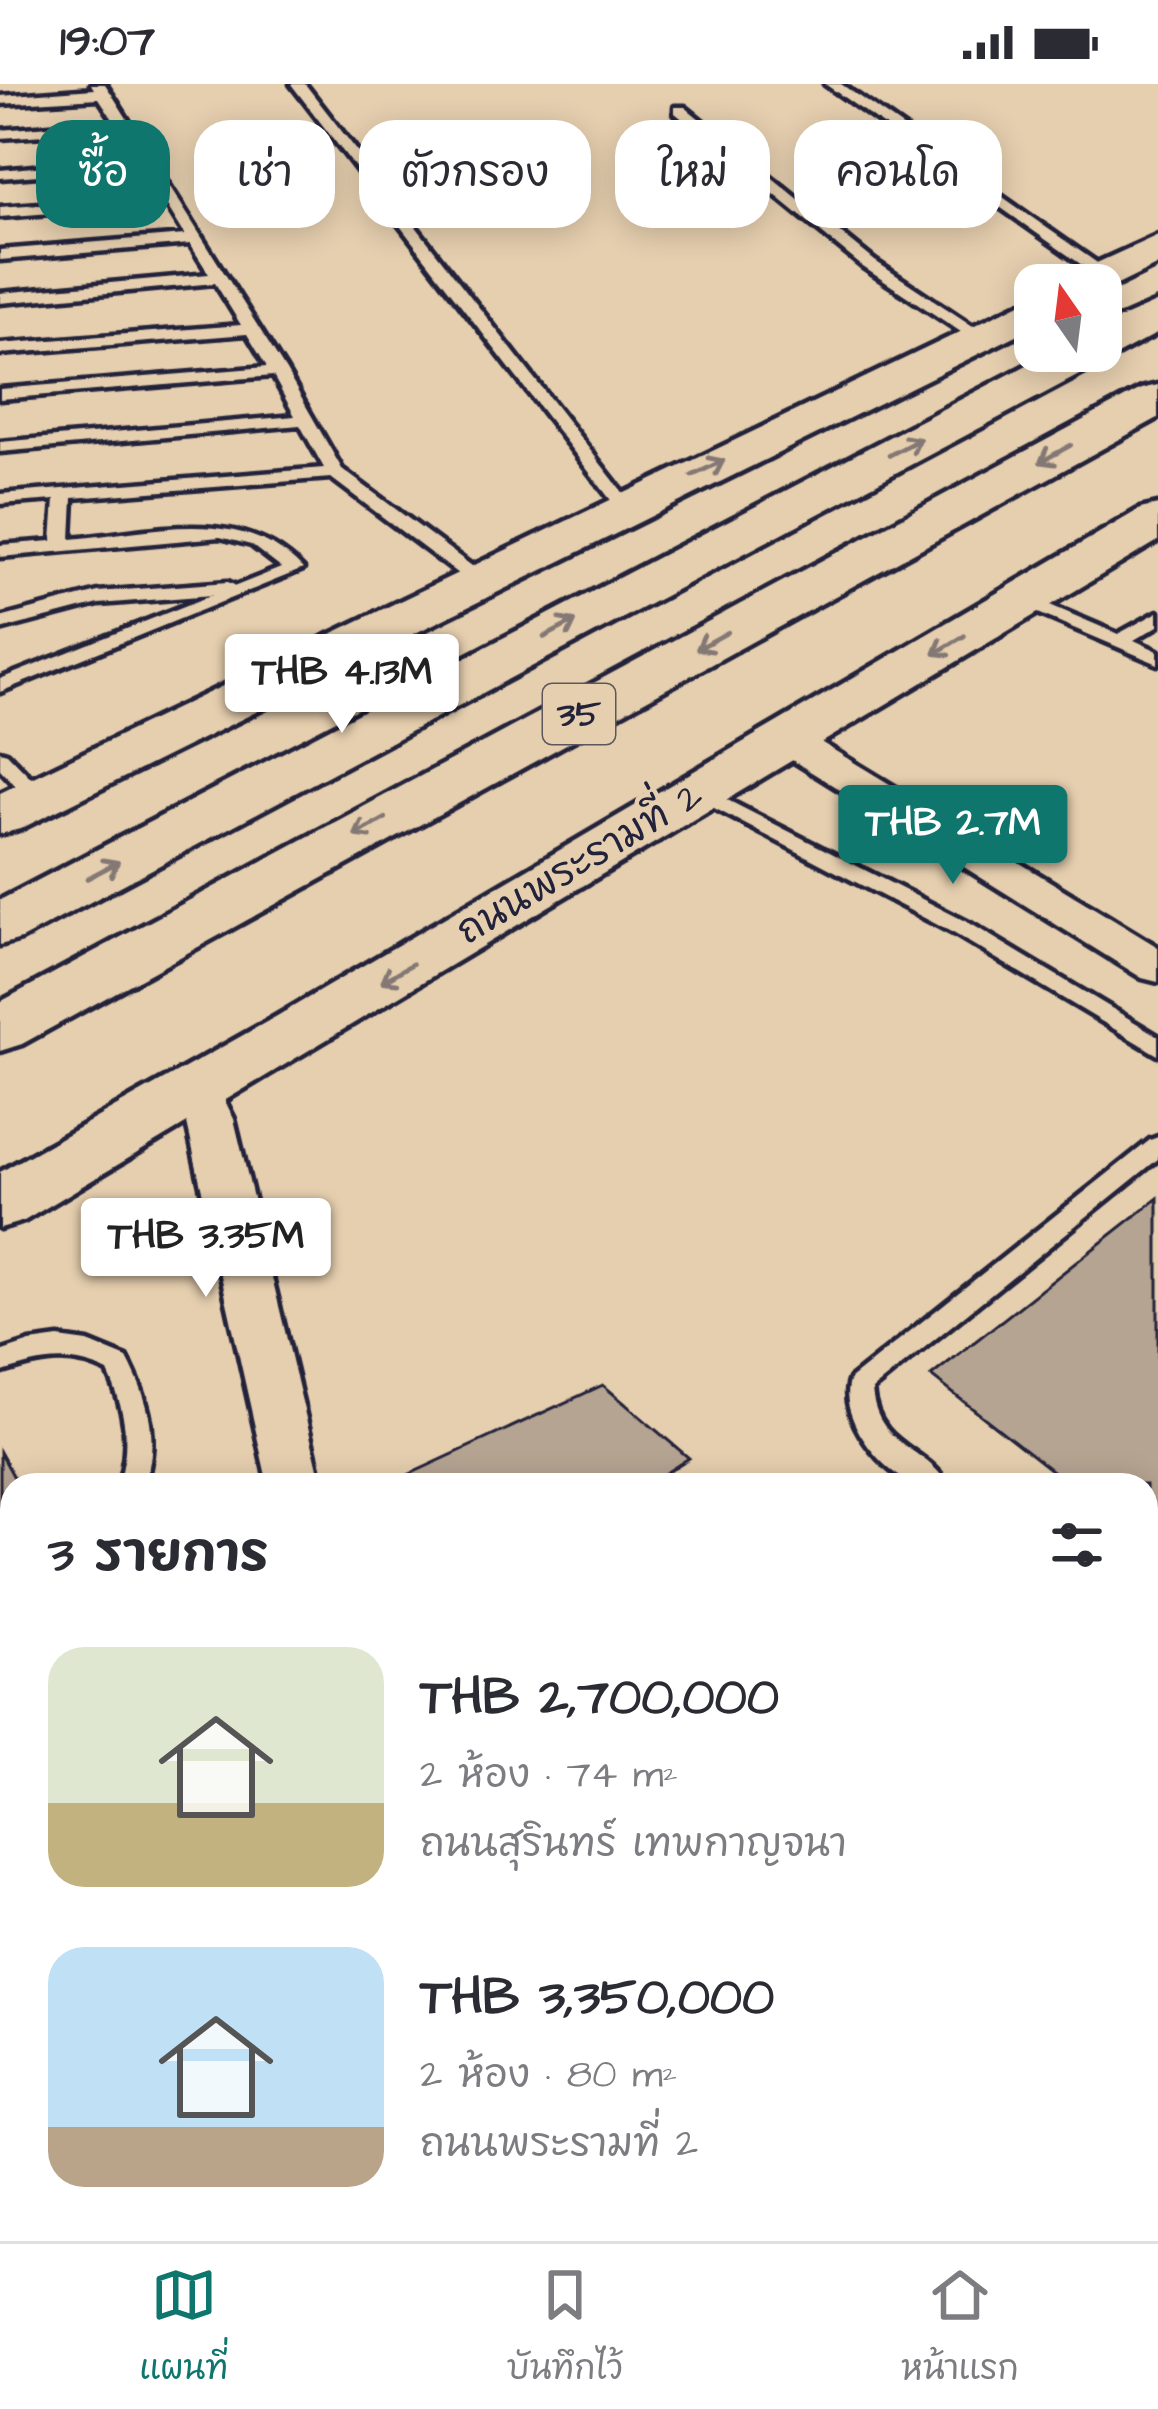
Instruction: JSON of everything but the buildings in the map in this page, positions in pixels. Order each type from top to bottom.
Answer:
[{"type":"main road","points":[[1122,265],[1158,248]]},
{"type":"main road","points":[[1122,334],[1158,315]]},
{"type":"main road","points":[[19,806],[477,578],[1014,320]]},
{"type":"main road","name":"35","points":[[0,925],[1049,372]]},
{"type":"main road","name":"35","points":[[0,1030],[1158,399]]},
{"type":"main road","points":[[0,864],[353,679],[488,602],[626,508]]},
{"type":"main road","name":"ถนนพระรามที่ 2","points":[[0,1203],[299,1031],[1158,520]]},
{"type":"main road","points":[[0,1156],[299,1031]]},
{"type":"street","points":[[790,741],[1158,968]]},
{"type":"street","points":[[197,1089],[210,1118],[292,1473]]},
{"type":"lane","points":[[298,84],[626,508]]},
{"type":"lane","points":[[832,84],[1074,264]]},
{"type":"lane","points":[[0,100],[101,88],[119,120]]},
{"type":"lane","points":[[680,110],[868,264],[979,337]]},
{"type":"lane","points":[[0,134],[36,131]]},
{"type":"lane","points":[[0,174],[36,171]]},
{"type":"lane","points":[[170,199],[278,370],[335,472],[477,578]]},
{"type":"lane","points":[[0,212],[36,209]]},
{"type":"lane","points":[[0,255],[193,239]]},
{"type":"lane","points":[[0,298],[218,278]]},
{"type":"lane","points":[[0,349],[251,328]]},
{"type":"lane","points":[[0,394],[278,370]]},
{"type":"lane","points":[[0,447],[304,420]]},
{"type":"lane","points":[[0,500],[335,472]]},
{"type":"lane","points":[[61,546],[64,494]]},
{"type":"lane","points":[[0,551],[221,531],[257,541],[294,569],[0,686]]},
{"type":"lane","points":[[0,624],[98,598],[249,587]]},
{"type":"lane","points":[[1024,599],[1158,658]]},
{"type":"lane","points":[[1119,641],[1158,618]]},
{"type":"lane","points":[[0,757],[19,806]]},
{"type":"lane","points":[[700,792],[963,929],[1158,1047]]},
{"type":"lane","points":[[920,1473],[870,1434],[858,1411],[859,1386],[1158,1146]]},
{"type":"lane","points":[[0,1363],[29,1351],[72,1346],[118,1365],[139,1409],[142,1459],[136,1473]]}]
